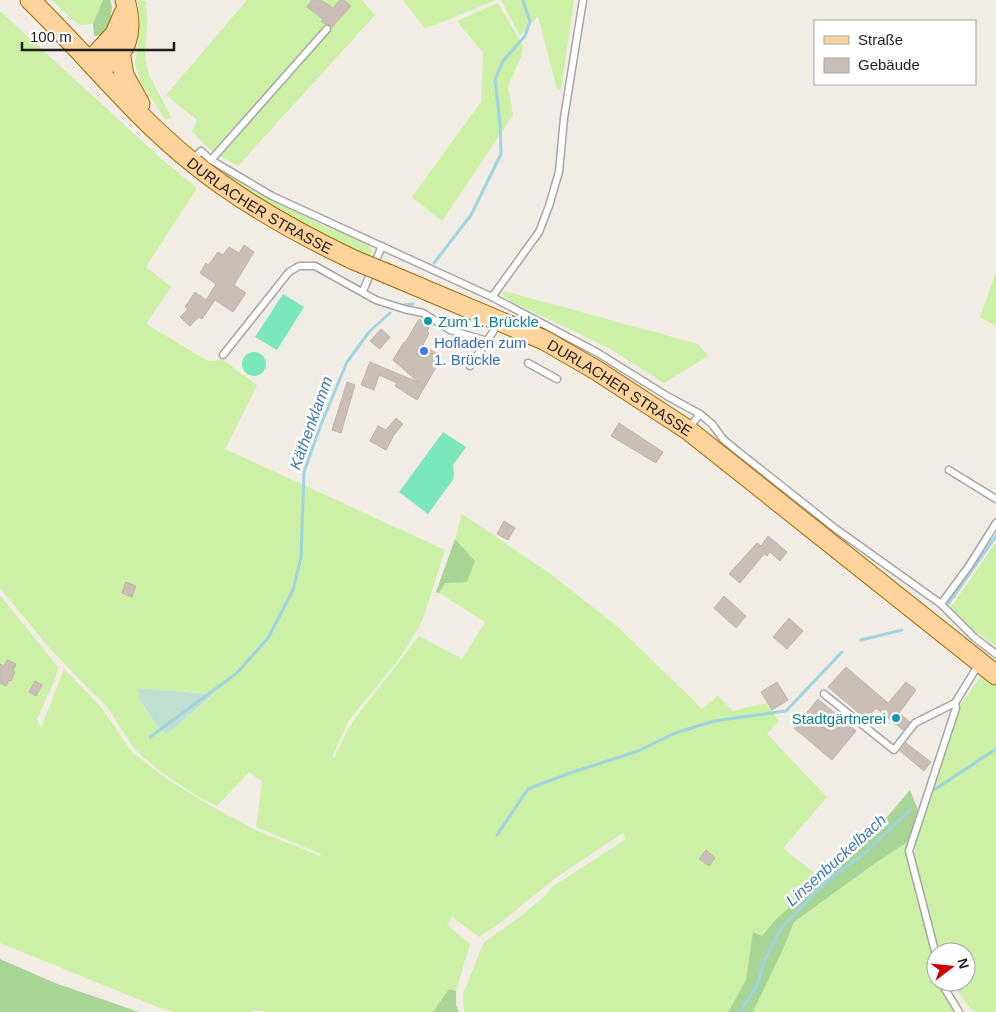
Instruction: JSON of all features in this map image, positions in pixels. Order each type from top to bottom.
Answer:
[{"type":"main road","name":"DURLACHER STRASSE","points":[[30,0],[147,122],[191,162],[250,204],[289,228],[354,260],[544,340],[596,370],[688,430],[996,675]]},
{"type":"main road","points":[[94,66],[121,23],[126,2]]},
{"type":"main road","points":[[126,2],[128,33],[120,52],[124,75],[147,122]]},
{"type":"main road","points":[[94,66],[120,52]]},
{"type":"lane","points":[[492,297],[538,232],[549,206],[559,172],[564,118],[583,0]]},
{"type":"lane","points":[[211,160],[326,29]]},
{"type":"lane","points":[[191,162],[201,151],[211,160],[272,196],[492,297],[598,353],[700,414],[712,424],[729,444],[836,529],[941,604],[975,638],[996,654]]},
{"type":"lane","points":[[362,291],[382,246]]},
{"type":"lane","points":[[223,355],[289,272],[299,266],[315,266],[376,300],[423,313],[450,330],[487,341]]},
{"type":"lane","points":[[470,366],[500,322]]},
{"type":"lane","points":[[528,363],[556,379]]},
{"type":"lane","points":[[688,430],[700,414]]},
{"type":"lane","points":[[949,470],[996,499]]},
{"type":"lane","points":[[941,604],[969,566],[996,523]]},
{"type":"lane","points":[[824,694],[894,750],[915,724],[955,703],[980,663]]},
{"type":"lane","points":[[932,942],[908,851],[956,708],[955,703]]},
{"type":"lane","points":[[947,992],[959,1012]]},
{"type":"green space","points":[[51,0],[103,0],[93,24],[79,25]]},
{"type":"green space","points":[[103,0],[110,0],[112,6],[110,25],[102,35],[94,36],[93,24]]},
{"type":"green space","points":[[136,0],[146,1],[145,60],[149,75],[171,118],[165,119],[140,81],[135,64],[138,43],[138,6]]},
{"type":"green space","points":[[247,0],[362,0],[375,15],[238,166],[214,153],[192,132],[197,120],[166,95]]},
{"type":"green space","points":[[403,0],[496,0],[425,29]]},
{"type":"green space","points":[[501,0],[574,0],[561,90],[557,89],[538,16],[520,36]]},
{"type":"green space","points":[[498,3],[523,46],[521,57],[508,86],[513,115],[442,221],[412,197],[481,102],[483,53],[457,21]]},
{"type":"green space","points":[[0,11],[165,162],[197,188],[146,267],[171,287],[146,324],[208,361],[223,360],[257,385],[225,449],[445,550],[423,619],[396,663],[349,720],[332,757],[334,758],[356,717],[419,636],[462,659],[485,622],[439,593],[445,583],[475,561],[455,539],[462,514],[552,575],[618,627],[702,709],[718,696],[733,711],[766,703],[779,721],[767,734],[827,797],[783,848],[816,874],[814,885],[777,918],[762,936],[753,933],[746,980],[728,1012],[464,1012],[463,994],[484,942],[521,916],[546,895],[552,887],[626,839],[623,833],[557,877],[501,922],[479,937],[452,917],[447,925],[470,944],[456,991],[449,989],[433,1012],[264,1012],[260,1010],[250,1012],[174,1012],[160,1008],[0,943],[0,595],[58,667],[56,677],[37,719],[41,728],[64,669],[101,707],[132,752],[167,779],[216,809],[256,830],[320,856],[321,854],[256,827],[262,782],[249,772],[217,806],[197,796],[161,772],[134,748],[107,707],[52,651],[0,588]],"holes":[[[138,688],[214,694],[166,735],[139,701]]]},
{"type":"green space","points":[[204,160],[269,198],[322,225],[366,242],[372,251],[370,257],[325,238],[234,186]]},
{"type":"green space","points":[[996,272],[996,326],[980,317]]},
{"type":"green space","points":[[504,291],[698,344],[708,356],[664,383],[607,347],[514,303],[502,294]]},
{"type":"green space","points":[[283,294],[304,307],[277,350],[255,337]]},
{"type":"green space","points":[[254,352],[263,355],[266,364],[263,373],[254,376],[245,373],[242,364],[245,355]]},
{"type":"green space","points":[[443,432],[466,447],[453,465],[454,475],[452,481],[428,514],[399,492]]},
{"type":"green space","points":[[455,539],[475,561],[467,582],[445,583],[439,593],[436,592]]},
{"type":"green space","points":[[996,542],[996,646],[976,632],[951,607]]},
{"type":"green space","points":[[982,674],[996,686],[996,1012],[975,1012],[958,992],[976,992],[976,942],[937,942],[914,858],[917,834],[959,707]]},
{"type":"green space","points":[[138,688],[214,694],[166,735],[139,700]]},
{"type":"green space","points":[[910,790],[918,810],[909,841],[794,922],[753,1012],[728,1012],[746,980],[753,932],[762,936],[777,918],[814,886],[816,874],[863,837],[871,836]]},
{"type":"green space","points":[[909,841],[906,852],[930,942],[926,942],[926,992],[943,992],[956,1012],[753,1012],[794,922]]},
{"type":"green space","points":[[0,959],[55,983],[139,1012],[0,1012]]},
{"type":"green space","points":[[449,989],[456,991],[456,1005],[459,1012],[433,1012]]},
{"type":"building","points":[[312,0],[321,0],[333,8],[340,0],[344,0],[351,6],[332,27],[321,21],[323,19],[307,7]]},
{"type":"building","points":[[244,245],[254,252],[234,285],[246,293],[233,312],[215,300],[202,319],[199,317],[190,326],[180,317],[188,309],[185,307],[195,292],[206,300],[216,284],[200,273],[206,263],[208,265],[218,252],[223,255],[229,247],[239,253]]},
{"type":"building","points":[[419,319],[430,325],[427,332],[429,333],[423,345],[442,357],[417,400],[395,386],[397,383],[379,375],[374,390],[361,385],[370,362],[418,382],[393,360]]},
{"type":"building","points":[[381,329],[390,337],[380,349],[370,341]]},
{"type":"building","points":[[347,382],[355,385],[341,433],[332,430]]},
{"type":"building","points":[[396,418],[403,424],[394,435],[386,450],[370,441],[378,426],[386,430]]},
{"type":"building","points":[[619,423],[663,452],[656,463],[611,436]]},
{"type":"building","points":[[504,521],[515,528],[508,540],[497,534]]},
{"type":"building","points":[[768,536],[787,552],[780,561],[770,552],[767,556],[764,554],[740,583],[729,574],[757,543],[761,546]]},
{"type":"building","points":[[126,582],[136,586],[132,597],[122,593]]},
{"type":"building","points":[[724,596],[746,616],[736,628],[714,608]]},
{"type":"building","points":[[789,618],[803,631],[787,649],[773,637]]},
{"type":"building","points":[[7,660],[16,664],[11,681],[9,680],[6,686],[0,683],[0,664],[4,666]]},
{"type":"building","points":[[846,667],[888,703],[906,682],[916,690],[899,713],[910,722],[903,730],[876,708],[866,719],[828,687]]},
{"type":"building","points":[[35,681],[42,685],[36,696],[29,692]]},
{"type":"building","points":[[777,682],[788,700],[772,710],[761,692]]},
{"type":"building","points":[[818,699],[856,731],[832,760],[794,728]]},
{"type":"building","points":[[906,743],[931,762],[924,771],[900,751]]},
{"type":"building","points":[[706,850],[715,858],[709,866],[699,859]]},
{"type":"waterway","points":[[434,263],[471,215],[501,154],[500,123],[495,80],[503,61],[525,36],[530,22],[523,0]]},
{"type":"waterway","name":"Käthenklamm","points":[[404,305],[413,304]]},
{"type":"waterway","name":"Käthenklamm","points":[[150,737],[237,673],[268,638],[293,590],[301,558],[304,472],[320,427],[347,362],[369,332],[390,313]]},
{"type":"waterway","points":[[949,603],[996,536]]},
{"type":"waterway","points":[[861,640],[902,630]]},
{"type":"waterway","points":[[497,835],[528,789],[638,751],[675,733],[714,721],[786,711],[842,652]]},
{"type":"waterway","name":"Linsenbuckelbach","points":[[931,792],[996,749]]},
{"type":"waterway","name":"Linsenbuckelbach","points":[[740,1012],[757,986],[764,961],[782,927],[826,882],[866,852],[911,809]]},
{"type":"place","name":"Zum 1. Brückle","points":[[428,321]]},
{"type":"place","name":"Hofladen zum 1. Brückle","points":[[424,351]]},
{"type":"place","name":"Stadtgärtnerei","points":[[896,718]]}]
